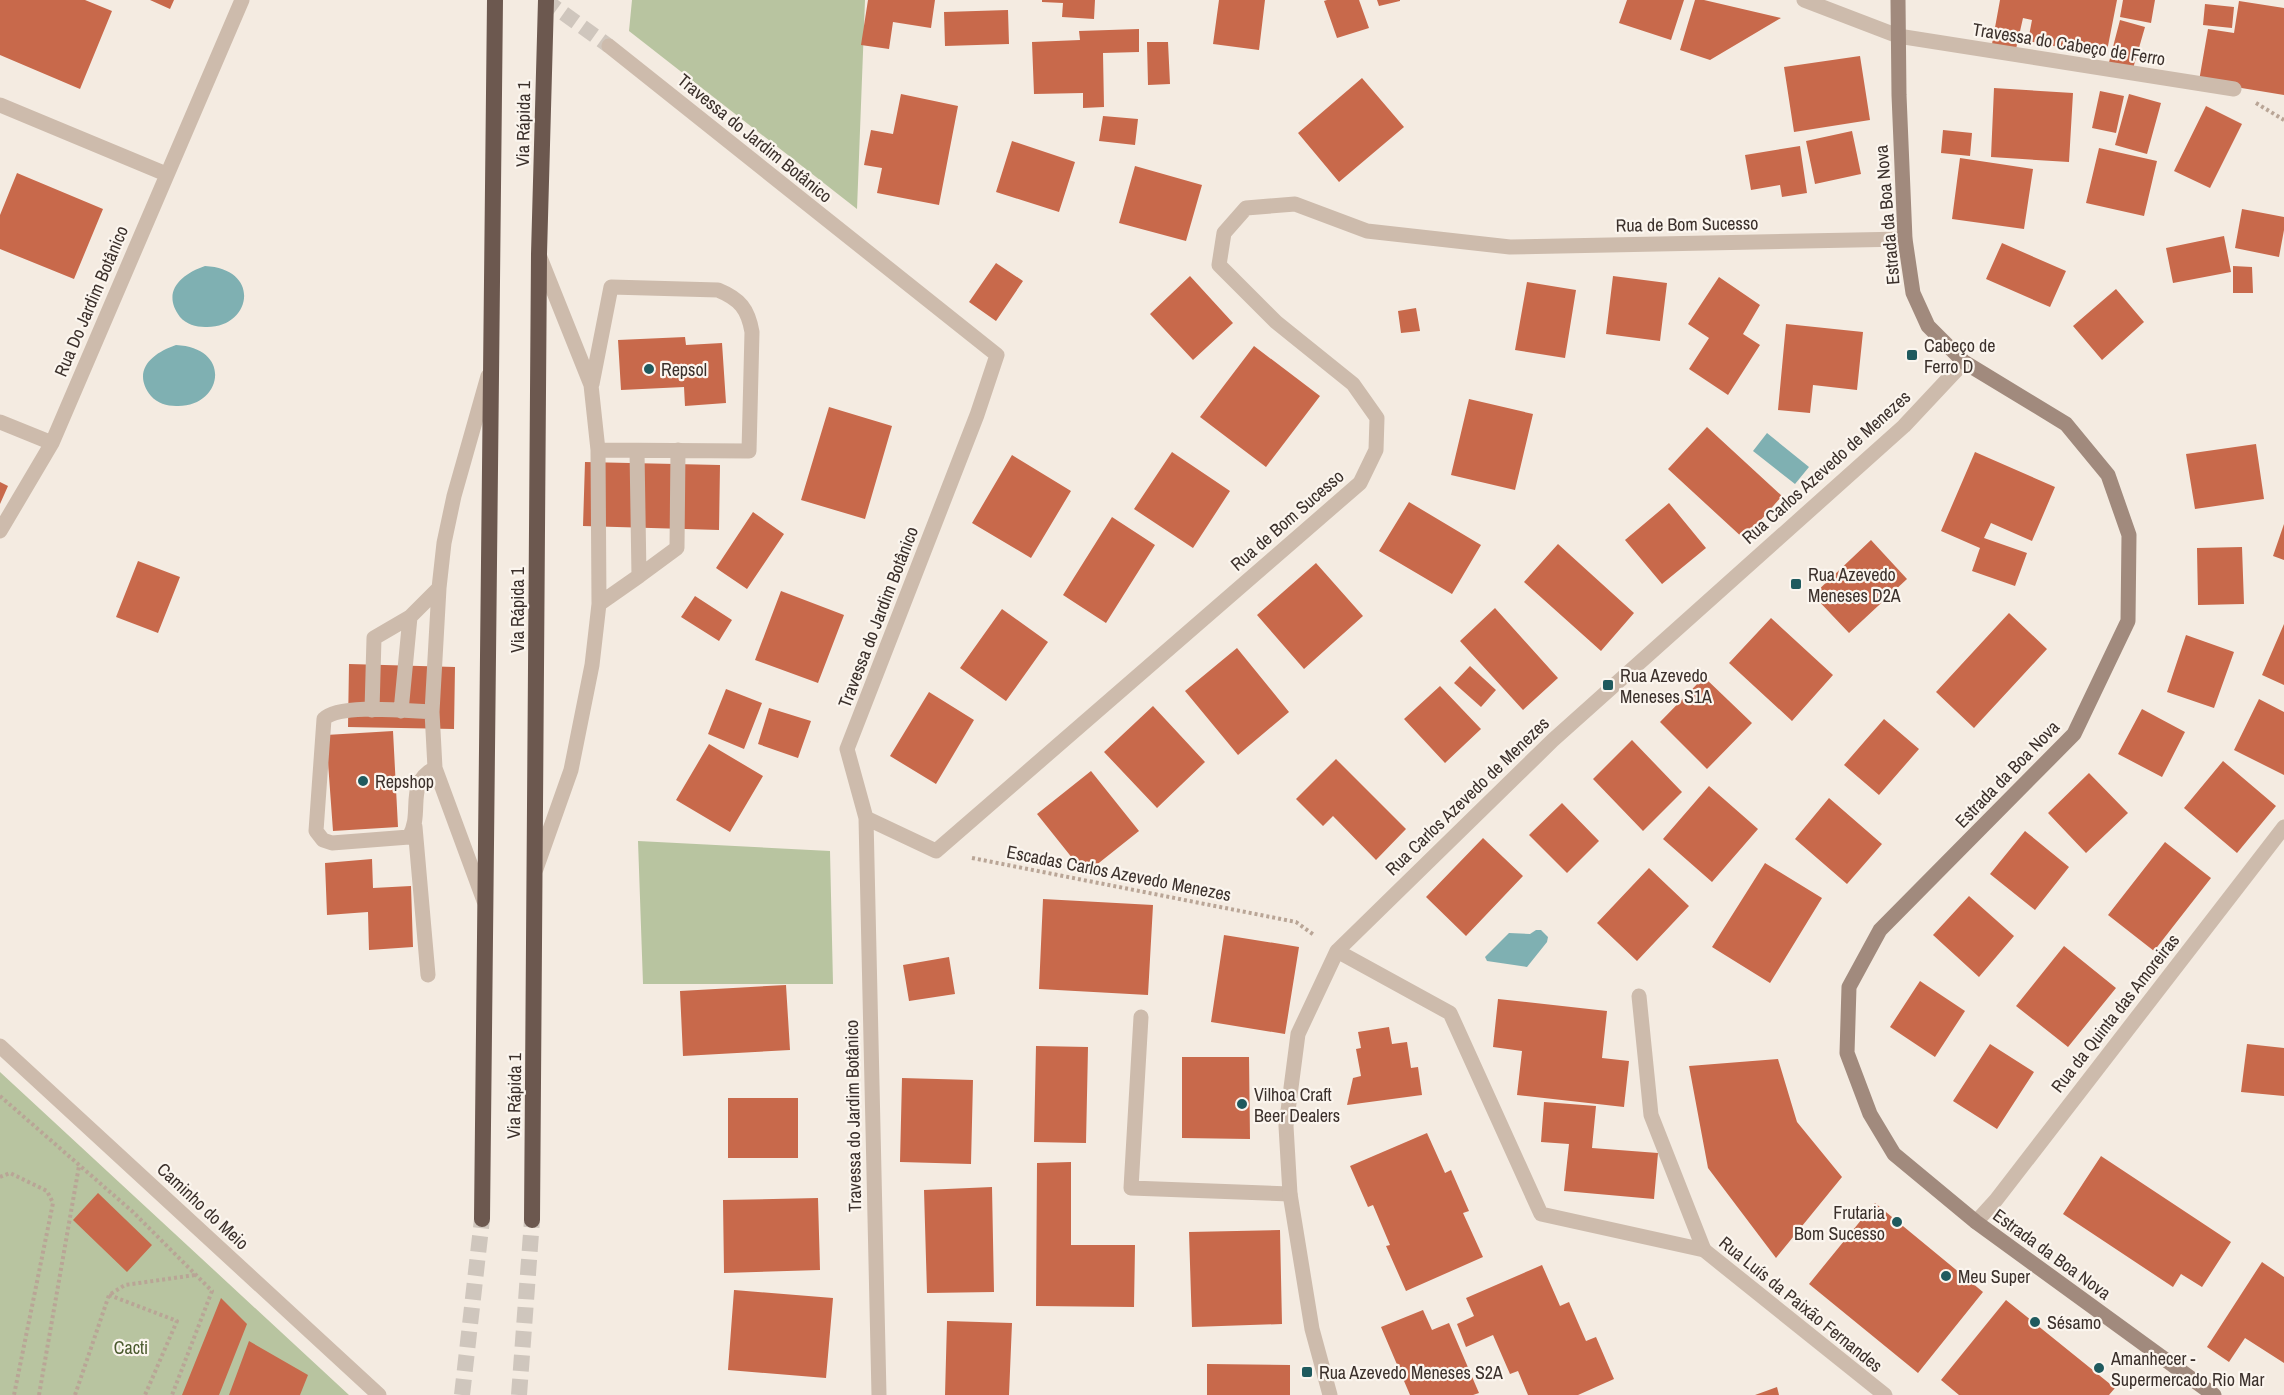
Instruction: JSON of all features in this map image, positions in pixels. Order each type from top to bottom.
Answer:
[{"type":"highway","name":"Via Rápida 1","points":[[482,1219],[495,0]]},
{"type":"highway","name":"Via Rápida 1","points":[[532,1221],[539,254],[546,0]]},
{"type":"main road","name":"Estrada da Boa Nova","points":[[1898,0],[1905,239],[1913,293],[1928,326],[1964,363],[2066,424],[2108,475],[2129,536],[2128,621],[2074,734],[1880,930],[1849,987],[1847,1053],[1870,1114],[1893,1154],[1976,1222],[2214,1395]]},
{"type":"street","name":"Rua Do Jardim Botânico","points":[[0,531],[52,442],[242,0]]},
{"type":"street","name":"Travessa do Cabeço de Ferro","points":[[1803,0],[1898,36],[2234,89]]},
{"type":"street","name":"Travessa do Jardim Botânico","points":[[609,46],[997,356],[977,415],[847,749],[866,818],[879,1395]]},
{"type":"street","points":[[0,105],[166,174]]},
{"type":"street","name":"Rua de Bom Sucesso","points":[[936,851],[1360,483],[1376,450],[1377,418],[1353,384],[1276,322],[1219,265],[1224,233],[1246,208],[1295,204],[1367,231],[1510,247],[1905,239]]},
{"type":"street","points":[[536,869],[571,770],[592,665],[599,604],[598,450],[591,385],[539,254]]},
{"type":"street","points":[[591,385],[611,287],[718,291],[730,295],[739,302],[749,316],[752,332],[749,451],[598,450]]},
{"type":"street","name":"Rua Carlos Azevedo de Menezes","points":[[1330,1395],[1312,1329],[1290,1194],[1286,1126],[1299,1034],[1337,951],[1552,740],[1904,426],[1964,363]]},
{"type":"street","points":[[485,904],[435,768],[432,712],[439,588],[444,543],[454,496],[490,370]]},
{"type":"street","points":[[0,422],[52,442]]},
{"type":"street","points":[[599,604],[678,548],[678,450]]},
{"type":"street","points":[[637,451],[639,576]]},
{"type":"street","points":[[372,710],[374,638],[410,616],[439,588]]},
{"type":"street","points":[[401,711],[410,616]]},
{"type":"street","points":[[415,827],[409,837],[332,843],[323,840],[315,831],[324,719],[329,713],[348,710],[432,712]]},
{"type":"street","points":[[428,975],[415,827],[418,782],[426,773],[435,768]]},
{"type":"street","points":[[866,818],[936,851]]},
{"type":"street","name":"Rua da Quinta das Amoreiras","points":[[1976,1222],[1996,1200],[2284,827]]},
{"type":"street","name":"Rua Luís da Paixão Fernandes","points":[[1337,951],[1450,1013],[1541,1214],[1704,1250],[1884,1395]]},
{"type":"street","points":[[1638,996],[1651,1115],[1704,1250]]},
{"type":"street","points":[[1141,1017],[1131,1188],[1290,1194]]},
{"type":"street","name":"Caminho do Meio","points":[[0,1046],[379,1395]]},
{"type":"path","name":"Escadas Carlos Azevedo Menezes","points":[[936,851],[1296,922]]},
{"type":"path","points":[[0,1095],[133,1212],[212,1291],[172,1395]]},
{"type":"path","points":[[39,1395],[79,1166]]},
{"type":"path","points":[[0,1177],[10,1173],[47,1191],[53,1203],[14,1395]]},
{"type":"path","points":[[75,1395],[109,1295],[125,1285],[196,1275]]},
{"type":"path","points":[[109,1295],[177,1321],[145,1395]]},
{"type":"green space","points":[[632,0],[865,0],[857,209],[629,31]]},
{"type":"green space","points":[[638,841],[830,851],[833,984],[643,984]]},
{"type":"green space","name":"Cacti","points":[[0,1072],[349,1395],[0,1395]]},
{"type":"water","points":[[205,266],[224,270],[236,277],[243,287],[244,298],[241,309],[233,319],[221,325],[205,327],[191,325],[180,317],[175,308],[173,292],[176,285],[188,274]]},
{"type":"water","points":[[176,345],[195,349],[207,356],[214,366],[215,377],[212,388],[204,398],[192,404],[166,405],[153,398],[145,387],[143,379],[147,364],[159,353]]},
{"type":"water","points":[[1767,433],[1809,467],[1795,484],[1753,451]]},
{"type":"water","points":[[1541,930],[1548,937],[1547,942],[1527,967],[1487,961],[1485,957],[1509,933],[1530,934]]},
{"type":"building","points":[[0,0],[85,0],[112,11],[80,89],[0,55]]},
{"type":"building","points":[[150,0],[174,0],[170,9]]},
{"type":"building","points":[[868,0],[935,0],[931,28],[893,22],[889,49],[861,45]]},
{"type":"building","points":[[1042,0],[1095,0],[1094,19],[1062,17],[1063,3],[1042,2]]},
{"type":"building","points":[[1219,0],[1265,0],[1259,50],[1213,44]]},
{"type":"building","points":[[1359,0],[1369,28],[1337,38],[1324,1]]},
{"type":"building","points":[[1377,0],[1400,0],[1400,1],[1379,6]]},
{"type":"building","points":[[1627,0],[1684,0],[1671,40],[1619,23]]},
{"type":"building","points":[[1695,0],[1704,0],[1781,18],[1710,60],[1680,50]]},
{"type":"building","points":[[2000,0],[2117,0],[2106,56],[2028,41],[2032,20],[2023,18],[2016,49],[1992,44]]},
{"type":"building","points":[[2123,0],[2155,0],[2151,23],[2120,17]]},
{"type":"building","points":[[2239,1],[2284,8],[2284,95],[2199,81],[2208,29],[2234,33]]},
{"type":"building","points":[[2205,4],[2234,7],[2232,28],[2203,25]]},
{"type":"building","points":[[1008,10],[1009,44],[945,46],[944,12]]},
{"type":"building","points":[[2120,20],[2145,27],[2132,72],[2108,66]]},
{"type":"building","points":[[1139,29],[1139,52],[1103,53],[1104,107],[1083,108],[1083,93],[1034,94],[1032,42],[1080,40],[1079,31]]},
{"type":"building","points":[[1147,42],[1168,42],[1170,84],[1148,85]]},
{"type":"building","points":[[1860,56],[1870,120],[1794,132],[1784,67]]},
{"type":"building","points":[[1362,78],[1404,127],[1339,182],[1298,133]]},
{"type":"building","points":[[1994,88],[2073,93],[2069,162],[1991,157]]},
{"type":"building","points":[[2100,91],[2124,96],[2116,133],[2092,128]]},
{"type":"building","points":[[901,94],[958,106],[939,205],[877,193],[882,168],[864,165],[871,130],[893,134]]},
{"type":"building","points":[[2129,94],[2161,103],[2147,154],[2115,145]]},
{"type":"building","points":[[2206,106],[2242,124],[2210,188],[2174,171]]},
{"type":"building","points":[[1103,116],[1138,119],[1135,145],[1099,141]]},
{"type":"building","points":[[1943,130],[1972,133],[1970,156],[1941,153]]},
{"type":"building","points":[[1852,131],[1861,174],[1815,184],[1806,141]]},
{"type":"building","points":[[1012,141],[1075,162],[1059,212],[996,192]]},
{"type":"building","points":[[1800,146],[1807,193],[1782,197],[1780,185],[1751,190],[1745,155]]},
{"type":"building","points":[[2099,148],[2157,161],[2144,216],[2086,203]]},
{"type":"building","points":[[1960,158],[2033,169],[2024,229],[1952,219]]},
{"type":"building","points":[[1135,166],[1202,185],[1186,241],[1119,223]]},
{"type":"building","points":[[17,173],[103,209],[74,279],[0,249],[0,215]]},
{"type":"building","points":[[2242,209],[2284,217],[2279,257],[2235,248]]},
{"type":"building","points":[[2224,236],[2231,272],[2173,283],[2166,248]]},
{"type":"building","points":[[2002,243],[2066,271],[2050,307],[1986,279]]},
{"type":"building","points":[[996,263],[1023,281],[996,321],[969,302]]},
{"type":"building","points":[[2233,266],[2252,267],[2253,293],[2233,293]]},
{"type":"building","points":[[1190,276],[1233,323],[1193,360],[1150,314]]},
{"type":"building","points":[[1613,276],[1667,283],[1660,341],[1606,334]]},
{"type":"building","points":[[1719,277],[1760,305],[1743,334],[1760,345],[1728,395],[1689,369],[1709,338],[1688,324]]},
{"type":"building","points":[[1527,282],[1576,290],[1565,358],[1515,350]]},
{"type":"building","points":[[2116,289],[2144,322],[2102,360],[2073,326]]},
{"type":"building","points":[[1416,308],[1420,331],[1401,333],[1398,311]]},
{"type":"building","points":[[1786,324],[1863,332],[1857,390],[1813,385],[1810,413],[1778,410]]},
{"type":"building","points":[[685,337],[686,345],[722,343],[726,403],[685,406],[684,387],[621,390],[618,340]]},
{"type":"building","points":[[1254,346],[1320,396],[1266,467],[1200,417]]},
{"type":"building","points":[[1469,399],[1533,414],[1515,490],[1451,475]]},
{"type":"building","points":[[829,407],[892,426],[865,519],[801,500]]},
{"type":"building","points":[[1707,427],[1782,496],[1744,539],[1668,469]]},
{"type":"building","points":[[2256,444],[2264,499],[2195,509],[2186,454]]},
{"type":"building","points":[[1172,452],[1230,491],[1193,548],[1134,509]]},
{"type":"building","points":[[1975,452],[2055,487],[2032,541],[1991,523],[1984,538],[2027,553],[2015,586],[1972,571],[1980,548],[1941,531]]},
{"type":"building","points":[[1012,455],[1071,491],[1031,558],[972,523]]},
{"type":"building","points":[[585,462],[720,465],[719,530],[583,526]]},
{"type":"building","points":[[0,482],[8,486],[0,504]]},
{"type":"building","points":[[1409,502],[1481,545],[1452,594],[1379,551]]},
{"type":"building","points":[[1669,503],[1706,548],[1662,584],[1625,540]]},
{"type":"building","points":[[753,512],[784,534],[747,589],[716,568]]},
{"type":"building","points":[[1112,517],[1155,545],[1106,623],[1063,595]]},
{"type":"building","points":[[2284,524],[2284,560],[2273,556]]},
{"type":"building","points":[[1871,540],[1907,579],[1849,633],[1813,595]]},
{"type":"building","points":[[1558,544],[1634,613],[1601,651],[1524,582]]},
{"type":"building","points":[[2242,547],[2244,604],[2198,605],[2197,548]]},
{"type":"building","points":[[138,561],[180,577],[158,633],[116,617]]},
{"type":"building","points":[[1316,563],[1363,616],[1304,669],[1257,615]]},
{"type":"building","points":[[781,591],[844,615],[818,683],[755,660]]},
{"type":"building","points":[[695,596],[732,620],[719,641],[681,617]]},
{"type":"building","points":[[1495,608],[1558,678],[1523,710],[1460,641]]},
{"type":"building","points":[[1002,609],[1048,642],[1006,701],[960,668]]},
{"type":"building","points":[[2009,613],[2047,649],[1974,728],[1936,692]]},
{"type":"building","points":[[1771,618],[1833,675],[1792,721],[1729,663]]},
{"type":"building","points":[[2284,624],[2284,685],[2262,675]]},
{"type":"building","points":[[2186,635],[2234,652],[2214,708],[2167,692]]},
{"type":"building","points":[[1237,648],[1289,712],[1238,755],[1185,691]]},
{"type":"building","points":[[349,664],[455,667],[454,729],[348,727]]},
{"type":"building","points":[[1470,666],[1496,690],[1481,707],[1454,683]]},
{"type":"building","points":[[1704,677],[1752,723],[1707,769],[1660,722]]},
{"type":"building","points":[[1440,686],[1481,729],[1445,763],[1404,719]]},
{"type":"building","points":[[726,689],[762,703],[744,749],[708,734]]},
{"type":"building","points":[[929,692],[974,720],[936,784],[890,756]]},
{"type":"building","points":[[2259,699],[2284,712],[2284,775],[2234,750]]},
{"type":"building","points":[[1153,706],[1205,762],[1157,808],[1104,752]]},
{"type":"building","points":[[769,708],[811,721],[798,758],[758,744]]},
{"type":"building","points":[[2142,709],[2185,732],[2162,777],[2118,754]]},
{"type":"building","points":[[1884,719],[1919,749],[1879,795],[1844,765]]},
{"type":"building","name":"Repshop","points":[[393,731],[398,827],[333,831],[326,735]]},
{"type":"building","points":[[1632,740],[1682,792],[1643,831],[1593,779]]},
{"type":"building","points":[[709,744],[763,776],[730,832],[676,800]]},
{"type":"building","points":[[1336,759],[1406,829],[1376,860],[1333,816],[1323,826],[1296,799]]},
{"type":"building","points":[[2223,761],[2276,806],[2237,853],[2184,808]]},
{"type":"building","points":[[1091,771],[1139,831],[1085,874],[1037,814]]},
{"type":"building","points":[[2089,773],[2128,813],[2086,853],[2048,813]]},
{"type":"building","points":[[1709,786],[1758,829],[1712,882],[1663,839]]},
{"type":"building","points":[[1829,798],[1882,844],[1847,884],[1795,839]]},
{"type":"building","points":[[1562,803],[1599,841],[1567,873],[1529,835]]},
{"type":"building","points":[[2025,831],[2069,867],[2035,910],[1990,874]]},
{"type":"building","points":[[1483,838],[1523,876],[1466,936],[1426,897]]},
{"type":"building","points":[[2165,842],[2211,878],[2154,951],[2108,915]]},
{"type":"building","points":[[372,859],[373,888],[411,886],[413,947],[369,950],[368,912],[327,915],[325,863]]},
{"type":"building","points":[[1765,863],[1822,898],[1770,983],[1712,947]]},
{"type":"building","points":[[1649,868],[1689,906],[1637,961],[1597,923]]},
{"type":"building","points":[[1969,896],[2014,936],[1979,977],[1933,935]]},
{"type":"building","points":[[1043,899],[1153,905],[1148,995],[1039,989]]},
{"type":"building","points":[[1224,935],[1299,947],[1285,1034],[1211,1022]]},
{"type":"building","points":[[2064,946],[2116,988],[2068,1047],[2016,1006]]},
{"type":"building","points":[[949,957],[955,994],[909,1001],[903,965]]},
{"type":"building","points":[[1920,981],[1965,1011],[1935,1057],[1890,1027]]},
{"type":"building","points":[[786,985],[790,1050],[683,1056],[680,991]]},
{"type":"building","points":[[1498,999],[1607,1011],[1602,1058],[1629,1061],[1624,1107],[1517,1095],[1522,1051],[1493,1047]]},
{"type":"building","points":[[1389,1027],[1392,1044],[1407,1042],[1411,1068],[1418,1067],[1422,1095],[1347,1105],[1353,1078],[1361,1076],[1356,1049],[1361,1048],[1358,1032]]},
{"type":"building","points":[[1990,1044],[2034,1072],[1997,1129],[1953,1101]]},
{"type":"building","points":[[2247,1044],[2284,1048],[2284,1096],[2241,1092]]},
{"type":"building","points":[[1036,1046],[1088,1047],[1086,1143],[1034,1142]]},
{"type":"building","points":[[1182,1057],[1249,1057],[1250,1139],[1182,1138]]},
{"type":"building","points":[[1778,1059],[1797,1122],[1842,1177],[1776,1258],[1708,1168],[1689,1066]]},
{"type":"building","points":[[902,1078],[973,1080],[971,1164],[900,1162]]},
{"type":"building","points":[[728,1098],[798,1098],[798,1158],[728,1158]]},
{"type":"building","points":[[1544,1102],[1596,1106],[1592,1148],[1658,1153],[1654,1199],[1564,1191],[1569,1144],[1541,1142]]},
{"type":"building","points":[[1427,1133],[1445,1173],[1451,1170],[1469,1211],[1463,1213],[1483,1257],[1406,1291],[1386,1246],[1390,1245],[1373,1205],[1368,1207],[1350,1166]]},
{"type":"building","points":[[2101,1156],[2231,1242],[2202,1287],[2181,1274],[2173,1287],[2063,1214]]},
{"type":"building","points":[[1071,1162],[1071,1245],[1135,1245],[1134,1307],[1036,1306],[1037,1163]]},
{"type":"building","points":[[992,1187],[994,1292],[927,1293],[924,1190]]},
{"type":"building","points":[[98,1193],[152,1245],[127,1272],[73,1220]]},
{"type":"building","points":[[818,1198],[820,1270],[724,1273],[723,1200]]},
{"type":"building","points":[[1875,1203],[1983,1292],[1918,1373],[1809,1284]]},
{"type":"building","points":[[1280,1230],[1282,1324],[1192,1327],[1189,1232]]},
{"type":"building","points":[[2262,1262],[2284,1277],[2284,1363],[2245,1338],[2229,1362],[2207,1347]]},
{"type":"building","points":[[1542,1265],[1560,1306],[1569,1302],[1586,1341],[1596,1337],[1614,1379],[1578,1395],[1528,1395],[1518,1371],[1510,1374],[1493,1335],[1466,1347],[1457,1324],[1474,1316],[1466,1298]]},
{"type":"building","points":[[734,1290],[833,1298],[826,1378],[728,1370]]},
{"type":"building","points":[[221,1298],[247,1324],[219,1395],[182,1395]]},
{"type":"building","points":[[2006,1300],[2115,1388],[2109,1395],[1959,1395],[1941,1380]]},
{"type":"building","points":[[1423,1310],[1432,1330],[1449,1323],[1479,1393],[1473,1395],[1410,1395],[1381,1327]]},
{"type":"building","points":[[947,1321],[1012,1323],[1009,1395],[945,1395]]},
{"type":"building","points":[[249,1341],[308,1375],[300,1395],[229,1395]]},
{"type":"building","points":[[1207,1364],[1290,1365],[1290,1395],[1207,1395]]},
{"type":"building","points":[[1777,1387],[1779,1395],[1755,1395]]},
{"type":"tunnel","points":[[545,0],[609,46]]},
{"type":"tunnel","points":[[462,1395],[482,1219]]},
{"type":"tunnel","points":[[519,1395],[532,1220]]},
{"type":"place","name":"Cabeço de Ferro D","points":[[1912,355]]},
{"type":"place","name":"Repsol","points":[[649,369]]},
{"type":"place","name":"Rua Azevedo Meneses D2A","points":[[1796,584]]},
{"type":"place","name":"Rua Azevedo Meneses S1A","points":[[1608,685]]},
{"type":"place","name":"Repshop","points":[[363,781]]},
{"type":"place","name":"Vilhoa Craft Beer Dealers","points":[[1242,1104]]},
{"type":"place","name":"Frutaria Bom Sucesso","points":[[1897,1222]]},
{"type":"place","name":"Meu Super","points":[[1946,1276]]},
{"type":"place","name":"Sésamo","points":[[2035,1322]]},
{"type":"place","name":"Amanhecer - Supermercado Rio Mar","points":[[2099,1368]]},
{"type":"place","name":"Rua Azevedo Meneses S2A","points":[[1307,1372]]}]
